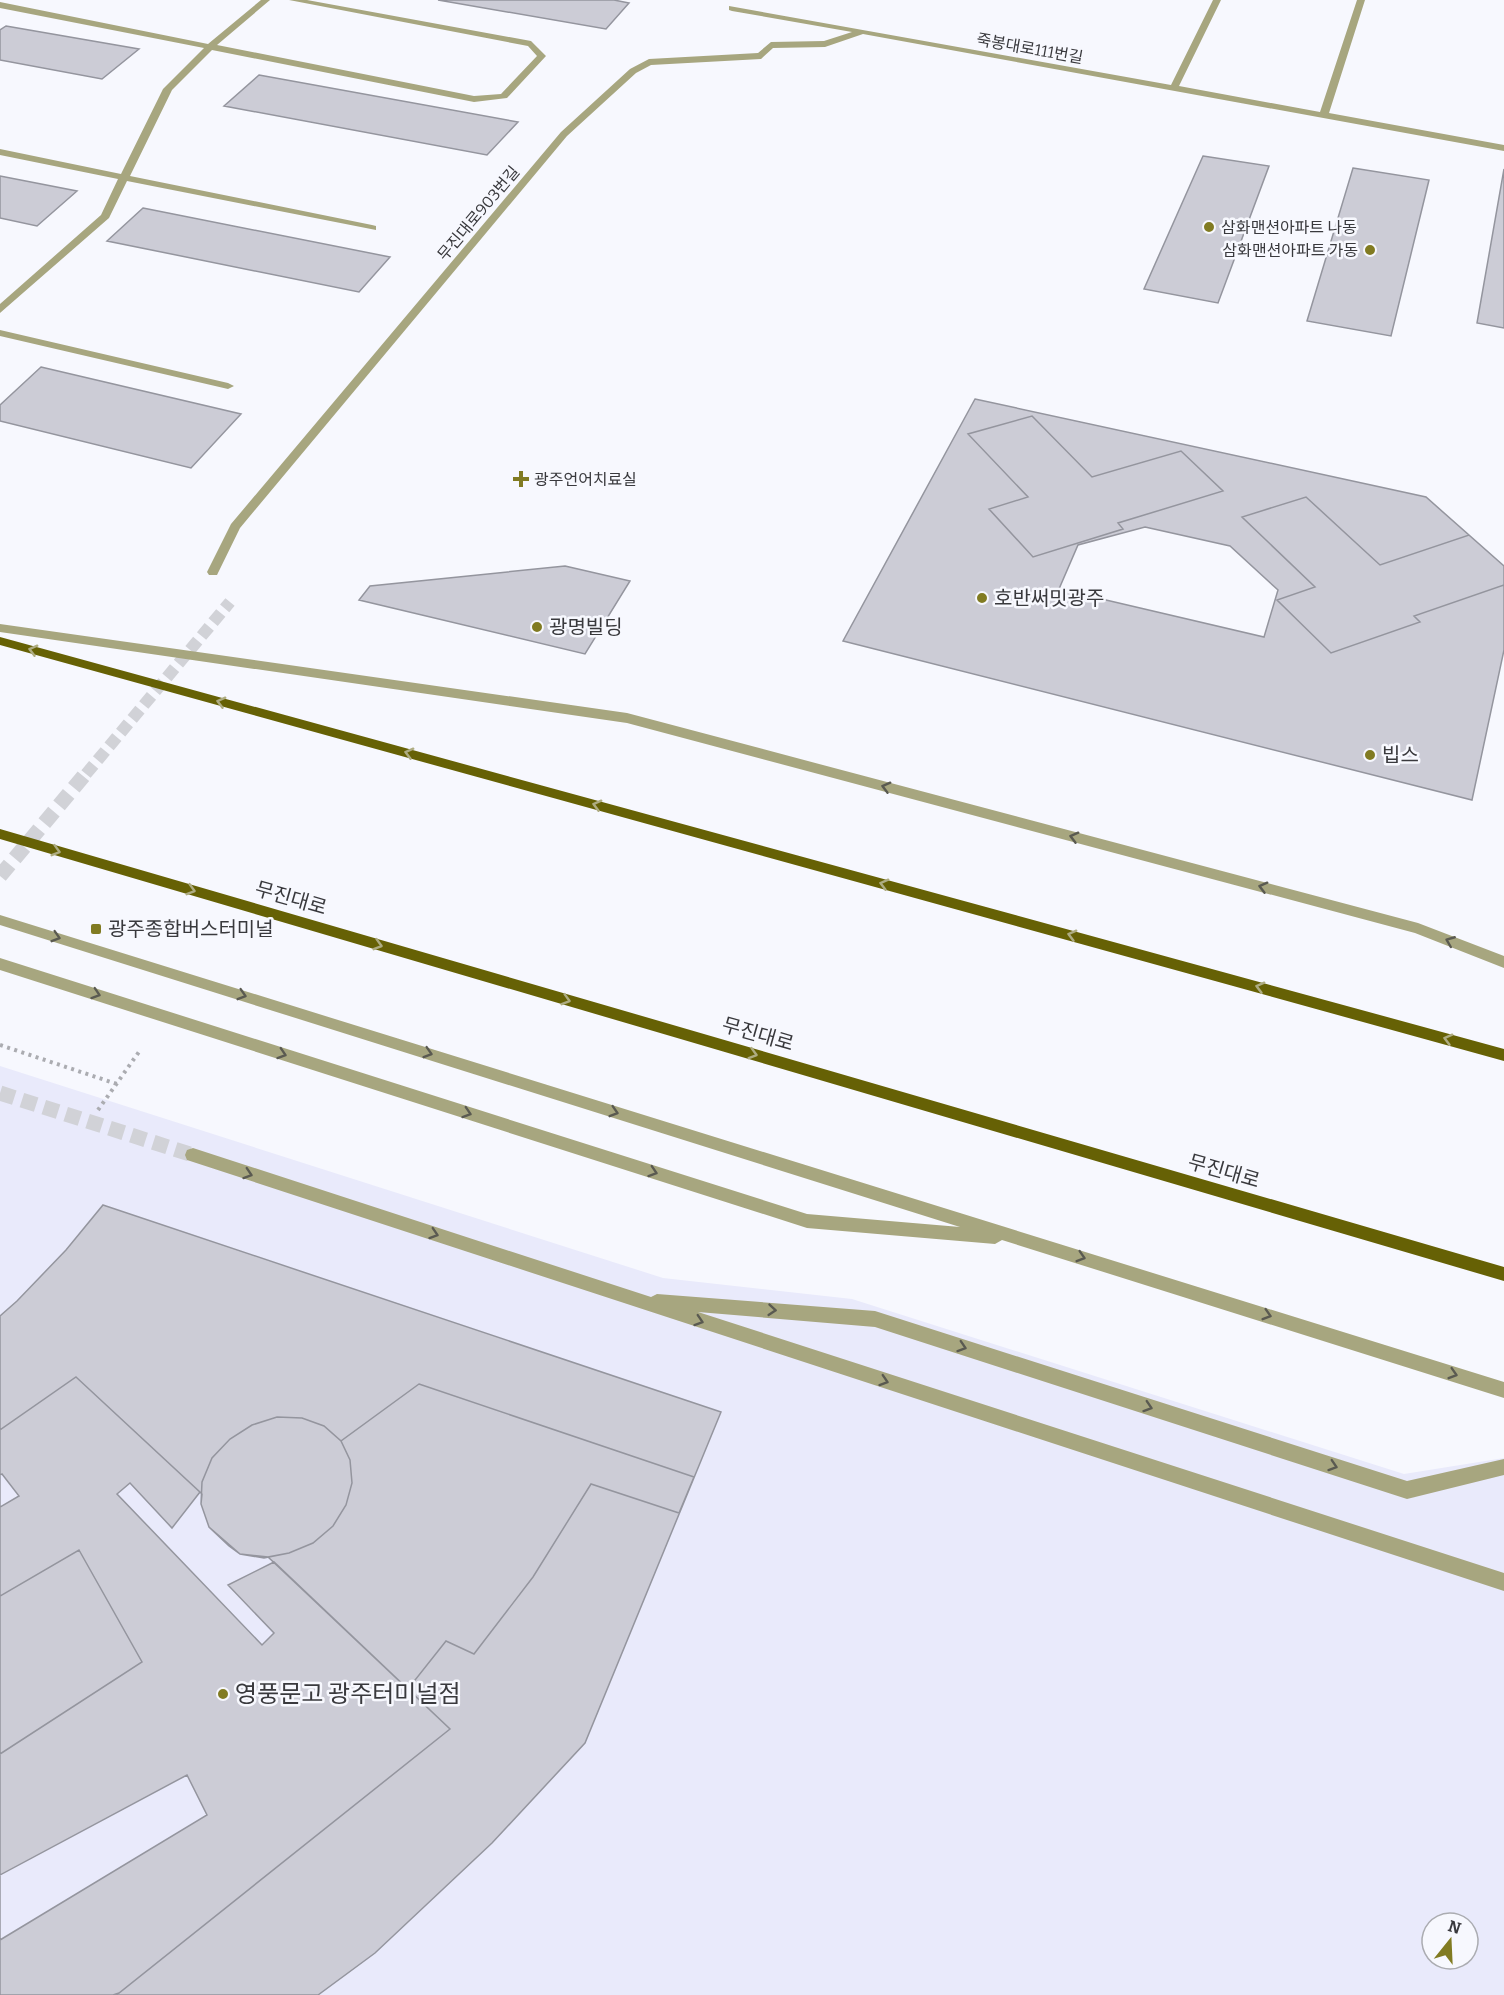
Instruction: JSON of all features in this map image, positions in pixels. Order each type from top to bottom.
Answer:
[{"type":"main road","points":[[0,641],[1504,1055]]},
{"type":"main road","name":"무진대로","points":[[0,834],[1504,1274]]},
{"type":"street","points":[[0,310],[105,216],[168,89],[211,46],[266,0]]},
{"type":"street","points":[[0,5],[474,99],[504,96],[542,56],[531,44],[293,0]]},
{"type":"street","points":[[1173,89],[1217,0]]},
{"type":"street","points":[[1323,116],[1361,0]]},
{"type":"street","name":"죽봉대로111번길","points":[[732,8],[1504,148]]},
{"type":"street","name":"무진대로903번길","points":[[213,572],[235,527],[288,463],[564,134],[633,71],[648,62],[761,56],[771,45],[825,44],[862,32]]},
{"type":"street","points":[[0,152],[372,228]]},
{"type":"street","points":[[0,333],[228,386]]},
{"type":"street","points":[[0,628],[627,718],[1418,928],[1504,963]]},
{"type":"street","points":[[0,920],[1504,1390]]},
{"type":"street","points":[[0,964],[807,1221],[1025,1240]]},
{"type":"street","points":[[193,1155],[1504,1582]]},
{"type":"street","points":[[630,1298],[875,1319],[1407,1490],[1504,1467]]},
{"type":"path","points":[[98,1110],[164,1016]]},
{"type":"path","points":[[0,1045],[117,1084]]},
{"type":"shaded area","points":[[0,1066],[663,1278],[852,1299],[1404,1474],[1504,1458],[1504,1995],[0,1995]]},
{"type":"building","points":[[438,0],[614,0],[629,3],[606,29]]},
{"type":"building","points":[[6,26],[139,49],[102,79],[0,60],[0,30]]},
{"type":"building","points":[[259,75],[518,122],[487,155],[224,106]]},
{"type":"building","name":"삼화맨션아파트 나동","points":[[1203,156],[1269,166],[1218,303],[1144,289]]},
{"type":"building","name":"삼화맨션아파트 가동","points":[[1353,168],[1429,180],[1391,336],[1307,321]]},
{"type":"building","points":[[1504,169],[1504,328],[1477,323]]},
{"type":"building","points":[[0,176],[77,191],[37,226],[0,218]]},
{"type":"building","points":[[143,208],[390,257],[359,292],[107,241]]},
{"type":"building","points":[[41,367],[241,414],[191,468],[0,421],[0,405]]},
{"type":"building","name":"호반써밋광주","points":[[975,399],[1426,497],[1504,566],[1504,650],[1472,800],[843,641]],"holes":[[[1145,527],[1230,546],[1278,590],[1264,637],[1059,589],[1078,545]]]},
{"type":"building","points":[[1032,416],[1092,477],[1181,451],[1223,491],[1118,523],[1123,529],[1033,557],[989,509],[1028,497],[968,434]]},
{"type":"building","points":[[1032,416],[1092,477],[1181,451],[1223,491],[1118,523],[1123,529],[1033,557],[989,509],[1028,497],[968,434]]},
{"type":"building","points":[[1306,497],[1380,565],[1469,535],[1504,566],[1504,585],[1414,616],[1420,622],[1331,653],[1277,600],[1315,587],[1242,517]]},
{"type":"building","points":[[1306,497],[1380,565],[1469,535],[1504,566],[1504,585],[1414,616],[1420,622],[1331,653],[1277,600],[1315,587],[1242,517]]},
{"type":"building","name":"광명빌딩","points":[[565,566],[630,581],[585,654],[359,600],[370,586]]},
{"type":"building","points":[[103,1205],[721,1412],[585,1743],[492,1843],[375,1953],[318,1995],[0,1995],[0,1316],[66,1250]]},
{"type":"building","points":[[76,1377],[202,1494],[201,1504],[209,1527],[229,1546],[240,1554],[268,1557],[450,1729],[119,1993],[113,1995],[0,1995],[0,1940],[207,1815],[187,1775],[0,1875],[0,1507],[19,1496],[2,1474],[0,1475],[0,1430]]},
{"type":"building","points":[[76,1377],[200,1492],[172,1528],[130,1483],[117,1494],[262,1645],[274,1633],[228,1585],[274,1562],[450,1729],[119,1993],[113,1995],[0,1995],[0,1430]]},
{"type":"building","points":[[419,1384],[694,1477],[679,1513],[591,1484],[533,1577],[474,1654],[446,1641],[408,1689],[268,1557],[289,1553],[313,1543],[333,1526],[346,1505],[352,1483],[350,1460],[341,1441]]},
{"type":"building","points":[[419,1384],[694,1477],[679,1513],[591,1484],[533,1577],[474,1654],[446,1641],[408,1689],[268,1557],[289,1553],[313,1543],[333,1526],[346,1505],[352,1483],[350,1460],[341,1441]]},
{"type":"building","points":[[277,1417],[302,1418],[324,1426],[341,1441],[350,1460],[352,1483],[346,1505],[333,1526],[313,1543],[289,1553],[264,1558],[240,1554],[209,1527],[201,1504],[202,1482],[212,1458],[230,1439],[252,1425]]},
{"type":"building","points":[[277,1417],[302,1418],[324,1426],[341,1441],[350,1460],[352,1483],[346,1505],[333,1526],[313,1543],[289,1553],[264,1558],[240,1554],[209,1527],[201,1504],[202,1482],[212,1458],[230,1439],[252,1425]]},
{"type":"building","points":[[79,1550],[142,1662],[0,1754],[0,1596]]},
{"type":"building","points":[[79,1550],[142,1662],[0,1754],[0,1596]]},
{"type":"tunnel","points":[[86,774],[230,602]]},
{"type":"tunnel","points":[[0,876],[87,772]]},
{"type":"tunnel","points":[[0,1093],[193,1155]]},
{"type":"place","name":"삼화맨션아파트 나동","points":[[1209,227]]},
{"type":"place","name":"삼화맨션아파트 가동","points":[[1370,250]]},
{"type":"place","name":"광주언어치료실","points":[[521,479]]},
{"type":"place","name":"호반써밋광주","points":[[982,598]]},
{"type":"place","name":"광명빌딩","points":[[537,627]]},
{"type":"place","name":"빕스","points":[[1370,755]]},
{"type":"place","name":"광주종합버스터미널","points":[[96,929]]},
{"type":"place","name":"영풍문고 광주터미널점","points":[[223,1694]]}]
